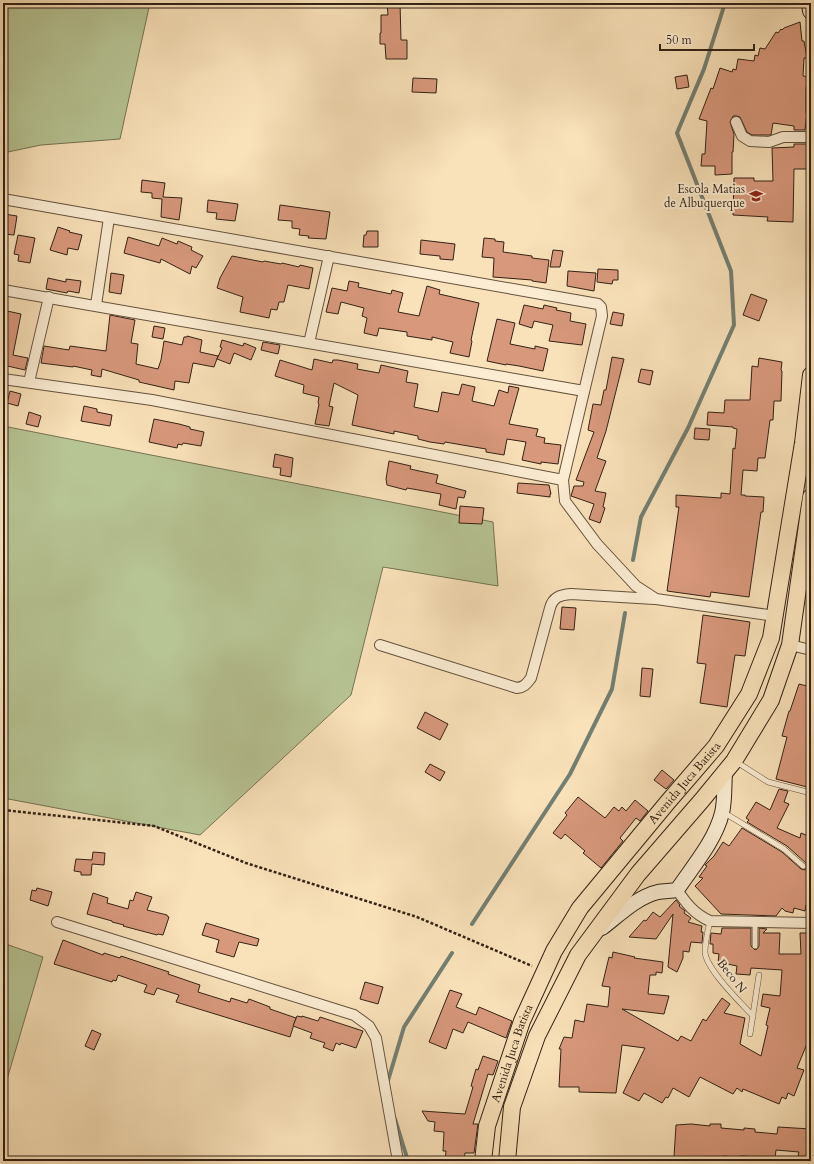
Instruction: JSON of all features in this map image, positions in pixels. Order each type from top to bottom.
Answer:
[{"type":"main road","points":[[810,3],[811,11]]},
{"type":"main road","name":"Avenida Juca Batista","points":[[483,1161],[487,1126],[522,1021],[554,951],[580,908],[667,802],[716,746],[749,694],[771,638],[803,443],[811,375]]},
{"type":"main road","name":"Avenida Juca Batista","points":[[507,1161],[512,1107],[537,1036],[578,955],[638,874],[730,767],[770,700],[790,645],[811,497]]},
{"type":"main road","points":[[667,802],[695,799],[702,800]]},
{"type":"main road","points":[[580,908],[578,922],[580,928],[590,937]]},
{"type":"street","points":[[736,122],[742,136],[750,141],[769,142],[782,137],[811,137]]},
{"type":"street","points":[[3,199],[598,304],[601,307],[602,316],[563,480],[565,501],[597,544],[636,586],[656,599]]},
{"type":"street","points":[[96,306],[109,218]]},
{"type":"street","points":[[309,343],[328,256]]},
{"type":"street","points":[[3,290],[584,391]]},
{"type":"street","points":[[29,382],[49,297]]},
{"type":"street","points":[[3,379],[152,400],[563,480]]},
{"type":"street","points":[[380,645],[517,688],[527,684],[532,678],[552,602],[556,597],[563,595],[571,594],[656,599],[775,616]]},
{"type":"street","points":[[790,645],[811,650]]},
{"type":"street","points":[[677,890],[708,844],[717,827],[722,812],[730,767]]},
{"type":"street","points":[[702,800],[713,807],[716,813],[717,827]]},
{"type":"street","points":[[590,937],[630,906],[644,898],[657,892],[677,890]]},
{"type":"street","points":[[677,890],[696,914],[710,921],[811,923]]},
{"type":"street","points":[[57,922],[354,1015],[369,1026],[376,1038],[398,1161]]},
{"type":"lane","points":[[730,767],[768,782],[811,793]]},
{"type":"lane","points":[[722,812],[784,849],[803,866]]},
{"type":"lane","name":"Beco N","points":[[710,921],[705,952],[710,965],[718,977],[753,1016]]},
{"type":"lane","points":[[755,922],[755,946]]},
{"type":"lane","points":[[750,1034],[759,975]]},
{"type":"path","points":[[3,810],[154,826],[246,863],[417,918],[545,971]]},
{"type":"green space","points":[[3,3],[150,3],[120,139],[41,145],[3,153]]},
{"type":"green space","points":[[3,426],[493,522],[498,586],[383,567],[351,695],[200,835],[3,798]]},
{"type":"green space","points":[[3,943],[43,957],[3,1093]]},
{"type":"building","points":[[387,3],[400,3],[401,40],[407,40],[407,59],[386,59],[385,44],[380,44],[381,15],[388,15]]},
{"type":"building","points":[[800,22],[802,41],[804,41],[807,58],[804,58],[803,76],[810,77],[809,87],[806,87],[807,113],[805,130],[794,130],[794,126],[773,123],[771,135],[752,135],[747,132],[740,117],[733,116],[730,122],[734,134],[732,174],[715,175],[715,166],[701,166],[702,154],[705,154],[707,121],[699,119],[711,88],[713,89],[720,68],[732,72],[733,69],[736,70],[738,59],[754,61],[755,55],[758,56],[760,48],[765,49],[776,32],[778,33],[781,29],[782,30]]},
{"type":"building","points":[[687,75],[689,87],[677,89],[675,77]]},
{"type":"building","points":[[413,78],[437,79],[436,93],[412,92]]},
{"type":"building","points":[[794,144],[809,144],[809,147],[811,147],[811,169],[794,169],[793,222],[767,221],[768,217],[733,215],[734,178],[754,178],[754,181],[773,181],[772,148],[794,147]]},
{"type":"building","points":[[142,180],[165,183],[163,197],[182,198],[179,220],[161,217],[162,199],[152,198],[152,193],[141,192]]},
{"type":"building","points":[[208,200],[238,204],[235,221],[216,219],[217,213],[207,212]]},
{"type":"building","points":[[280,205],[330,212],[326,239],[308,238],[309,236],[299,235],[300,229],[292,228],[292,221],[278,220]]},
{"type":"building","points":[[4,214],[17,216],[14,235],[3,234]]},
{"type":"building","points":[[58,227],[70,231],[69,232],[82,235],[78,250],[68,248],[67,255],[50,250]]},
{"type":"building","points":[[367,231],[378,231],[378,247],[363,247],[364,235],[366,235]]},
{"type":"building","points":[[18,235],[35,238],[30,263],[18,261],[19,255],[14,254]]},
{"type":"building","points":[[128,237],[159,246],[162,238],[177,244],[178,241],[192,247],[191,250],[203,256],[196,268],[192,266],[190,274],[161,259],[160,263],[124,253]]},
{"type":"building","points":[[484,238],[504,242],[503,252],[549,260],[546,283],[532,280],[493,277],[494,258],[482,257]]},
{"type":"building","points":[[421,240],[455,244],[453,260],[440,259],[440,256],[420,254]]},
{"type":"building","points":[[553,250],[563,251],[560,267],[550,267]]},
{"type":"building","points":[[232,256],[263,262],[282,263],[299,267],[300,265],[313,268],[309,289],[288,285],[284,302],[279,302],[277,310],[271,309],[269,318],[240,312],[243,297],[217,288],[220,278]]},
{"type":"building","points":[[598,269],[618,270],[618,280],[613,280],[612,284],[597,282]]},
{"type":"building","points":[[568,271],[596,273],[594,291],[567,286]]},
{"type":"building","points":[[111,273],[124,275],[121,294],[109,292]]},
{"type":"building","points":[[48,278],[66,282],[66,279],[81,281],[79,293],[68,291],[67,293],[46,289]]},
{"type":"building","points":[[349,281],[359,283],[358,287],[391,294],[392,290],[403,293],[398,312],[419,316],[427,286],[440,290],[439,294],[479,303],[469,357],[450,353],[453,342],[432,337],[432,340],[407,336],[407,332],[379,328],[377,336],[364,333],[367,318],[362,316],[364,308],[341,302],[338,314],[326,312],[332,288],[347,291]]},
{"type":"building","points":[[751,294],[767,300],[759,321],[743,315]]},
{"type":"building","points":[[524,305],[543,309],[544,305],[557,308],[556,310],[571,313],[570,321],[586,324],[582,345],[549,341],[553,325],[534,321],[532,328],[519,324]]},
{"type":"building","points":[[7,311],[21,314],[13,355],[28,358],[25,370],[3,365],[3,327]]},
{"type":"building","points":[[613,312],[624,314],[622,326],[610,324]]},
{"type":"building","points":[[110,315],[135,320],[131,343],[138,344],[136,364],[158,369],[164,341],[182,345],[184,337],[187,336],[202,340],[200,352],[218,356],[214,367],[193,363],[189,383],[175,381],[174,390],[139,382],[139,380],[102,369],[101,377],[91,375],[92,370],[73,366],[41,363],[44,346],[69,350],[70,346],[106,351]]},
{"type":"building","points":[[497,319],[515,323],[510,344],[535,349],[535,346],[548,349],[543,371],[487,361]]},
{"type":"building","points":[[154,326],[165,328],[163,339],[152,337]]},
{"type":"building","points":[[222,340],[243,346],[244,343],[256,348],[251,360],[234,353],[230,364],[217,359],[222,348],[220,347]]},
{"type":"building","points":[[263,342],[280,345],[278,354],[261,350]]},
{"type":"building","points":[[612,357],[624,359],[606,431],[597,458],[606,461],[595,491],[606,493],[603,507],[605,508],[600,523],[589,519],[594,504],[571,496],[574,486],[583,486],[584,482],[576,480],[594,432],[588,430],[593,404],[601,405],[604,390],[606,390]]},
{"type":"building","points":[[759,358],[782,362],[781,401],[774,401],[773,420],[770,420],[765,458],[758,458],[757,471],[743,470],[741,495],[764,497],[763,512],[761,512],[749,597],[711,592],[710,597],[667,591],[679,507],[676,507],[676,495],[721,498],[721,493],[730,494],[733,448],[735,449],[737,429],[733,427],[707,425],[708,412],[724,413],[725,400],[750,400],[752,366],[758,367]]},
{"type":"building","points":[[314,359],[332,363],[333,360],[338,360],[358,364],[357,369],[379,373],[381,365],[408,371],[406,382],[418,384],[414,407],[438,412],[442,392],[459,395],[462,384],[475,387],[472,401],[494,406],[499,390],[508,393],[509,386],[519,388],[509,424],[538,429],[536,436],[545,438],[544,443],[561,445],[558,464],[541,462],[541,464],[522,460],[526,442],[507,439],[504,455],[486,452],[486,449],[445,442],[444,444],[430,442],[418,439],[418,436],[394,431],[394,434],[352,425],[358,395],[334,383],[329,406],[333,407],[329,426],[315,424],[319,397],[303,393],[304,385],[275,376],[280,360],[312,370]]},
{"type":"building","points":[[641,369],[653,371],[650,385],[638,382]]},
{"type":"building","points":[[10,391],[21,394],[18,406],[7,403]]},
{"type":"building","points":[[84,406],[97,409],[97,412],[112,415],[110,426],[81,421]]},
{"type":"building","points":[[29,412],[41,416],[38,427],[26,424]]},
{"type":"building","points":[[154,419],[179,424],[190,427],[190,429],[204,432],[201,446],[183,443],[182,445],[178,444],[177,448],[149,442]]},
{"type":"building","points":[[695,428],[710,429],[709,440],[694,439]]},
{"type":"building","points":[[275,454],[293,458],[291,477],[280,475],[281,468],[273,467]]},
{"type":"building","points":[[389,461],[411,466],[410,469],[438,475],[436,483],[466,491],[464,498],[458,497],[456,509],[439,505],[441,494],[407,488],[406,490],[387,485],[386,479]]},
{"type":"building","points":[[518,483],[549,485],[551,494],[550,497],[517,493]]},
{"type":"building","points":[[460,506],[484,508],[482,524],[459,523]]},
{"type":"building","points":[[562,607],[576,608],[574,630],[560,629]]},
{"type":"building","points":[[703,615],[750,622],[745,656],[735,655],[727,707],[700,703],[706,664],[697,663]]},
{"type":"building","points":[[642,668],[653,669],[650,697],[640,696]]},
{"type":"building","points":[[799,684],[811,687],[811,753],[808,763],[811,764],[811,788],[776,779],[787,737],[782,736]]},
{"type":"building","points":[[425,712],[448,724],[440,740],[417,728]]},
{"type":"building","points":[[430,764],[445,772],[440,781],[425,772]]},
{"type":"building","points":[[662,770],[674,780],[666,789],[654,780]]},
{"type":"building","points":[[779,789],[788,791],[784,802],[789,804],[777,828],[800,838],[801,833],[811,837],[811,846],[807,858],[811,858],[811,906],[806,905],[805,911],[794,908],[793,913],[785,911],[782,908],[776,916],[721,914],[695,886],[703,878],[699,877],[707,866],[705,865],[714,856],[723,842],[729,846],[742,828],[782,852],[801,869],[805,870],[807,867],[806,863],[787,846],[747,822],[749,820],[746,818],[756,802],[770,810]]},
{"type":"building","points":[[578,797],[605,818],[614,807],[619,811],[622,807],[626,811],[635,800],[648,811],[640,821],[636,818],[620,838],[623,841],[601,868],[583,853],[585,851],[565,834],[561,839],[553,833],[567,815],[565,813]]},
{"type":"building","points":[[93,852],[105,853],[104,865],[92,864],[91,875],[81,875],[81,872],[74,871],[76,859],[92,860]]},
{"type":"building","points":[[37,888],[52,892],[48,906],[30,900],[32,890],[36,891]]},
{"type":"building","points":[[136,892],[152,897],[147,910],[167,915],[169,917],[163,935],[157,935],[123,926],[124,925],[87,914],[93,893],[108,898],[107,903],[128,909],[130,900],[133,901]]},
{"type":"building","points":[[676,900],[680,905],[679,906],[685,911],[684,913],[691,918],[688,922],[702,926],[701,932],[703,932],[702,943],[691,942],[689,952],[683,951],[683,958],[677,972],[668,967],[673,914],[656,939],[629,937],[653,912],[660,917]]},
{"type":"building","points":[[206,923],[259,939],[257,946],[239,942],[234,957],[216,952],[219,940],[202,935]]},
{"type":"building","points":[[722,928],[751,928],[751,946],[755,950],[759,946],[759,928],[767,929],[763,933],[780,933],[779,954],[801,954],[800,933],[811,933],[811,1034],[797,1068],[804,1070],[794,1096],[788,1093],[786,1099],[782,1097],[779,1104],[743,1089],[742,1092],[737,1088],[733,1094],[700,1077],[689,1097],[673,1088],[668,1098],[666,1097],[662,1103],[644,1093],[639,1101],[623,1093],[645,1048],[622,1045],[616,1093],[579,1092],[579,1087],[559,1087],[561,1049],[559,1049],[564,1037],[572,1038],[575,1020],[584,1022],[587,1004],[608,1007],[610,987],[602,986],[609,957],[612,958],[613,952],[635,957],[634,958],[663,962],[662,973],[656,972],[656,975],[650,975],[648,994],[669,996],[664,1014],[622,1009],[678,1041],[681,1036],[691,1041],[703,1019],[706,1021],[722,998],[730,1004],[724,1013],[745,1018],[740,1044],[761,1056],[768,1026],[766,1025],[770,1008],[761,1006],[763,994],[780,996],[782,970],[751,968],[750,975],[736,974],[737,966],[718,962],[719,954],[713,953],[713,944],[710,944],[711,933],[721,934]]},
{"type":"building","points":[[63,940],[103,955],[104,953],[120,958],[121,956],[169,972],[168,974],[200,985],[198,992],[230,1002],[231,998],[247,1003],[249,999],[270,1007],[270,1009],[296,1018],[290,1037],[176,1002],[179,995],[157,988],[154,995],[144,992],[147,985],[118,975],[116,981],[113,980],[112,982],[54,964]]},
{"type":"building","points":[[365,982],[383,987],[378,1004],[360,999]]},
{"type":"building","points":[[450,990],[462,994],[456,1007],[476,1015],[479,1007],[512,1021],[506,1038],[468,1022],[463,1033],[453,1029],[446,1049],[429,1042]]},
{"type":"building","points":[[297,1016],[318,1021],[320,1017],[363,1031],[356,1048],[341,1043],[340,1045],[336,1043],[333,1051],[323,1047],[325,1043],[310,1038],[312,1033],[293,1026]]},
{"type":"building","points":[[92,1030],[101,1034],[94,1050],[85,1046]]},
{"type":"building","points":[[483,1056],[498,1061],[493,1075],[488,1074],[473,1124],[478,1124],[474,1153],[465,1153],[464,1161],[445,1161],[446,1151],[443,1151],[444,1132],[434,1131],[435,1122],[428,1121],[422,1111],[465,1114],[473,1087],[471,1086],[476,1069],[478,1070]]},
{"type":"building","points":[[691,1124],[710,1126],[710,1124],[721,1124],[721,1128],[744,1130],[744,1128],[755,1129],[755,1132],[777,1134],[778,1127],[811,1129],[811,1158],[798,1156],[799,1152],[776,1150],[775,1158],[742,1156],[724,1156],[719,1158],[674,1157],[676,1125]]},
{"type":"waterway","points":[[633,560],[641,517],[688,428],[734,325],[731,271],[677,133],[704,69],[725,3]]},
{"type":"waterway","points":[[472,924],[570,774],[612,689],[625,613]]},
{"type":"waterway","points":[[387,1084],[404,1027],[452,953]]},
{"type":"waterway","points":[[395,1119],[408,1161]]},
{"type":"place","name":"Escola Matias de Albuquerque","points":[[756,196]]}]
